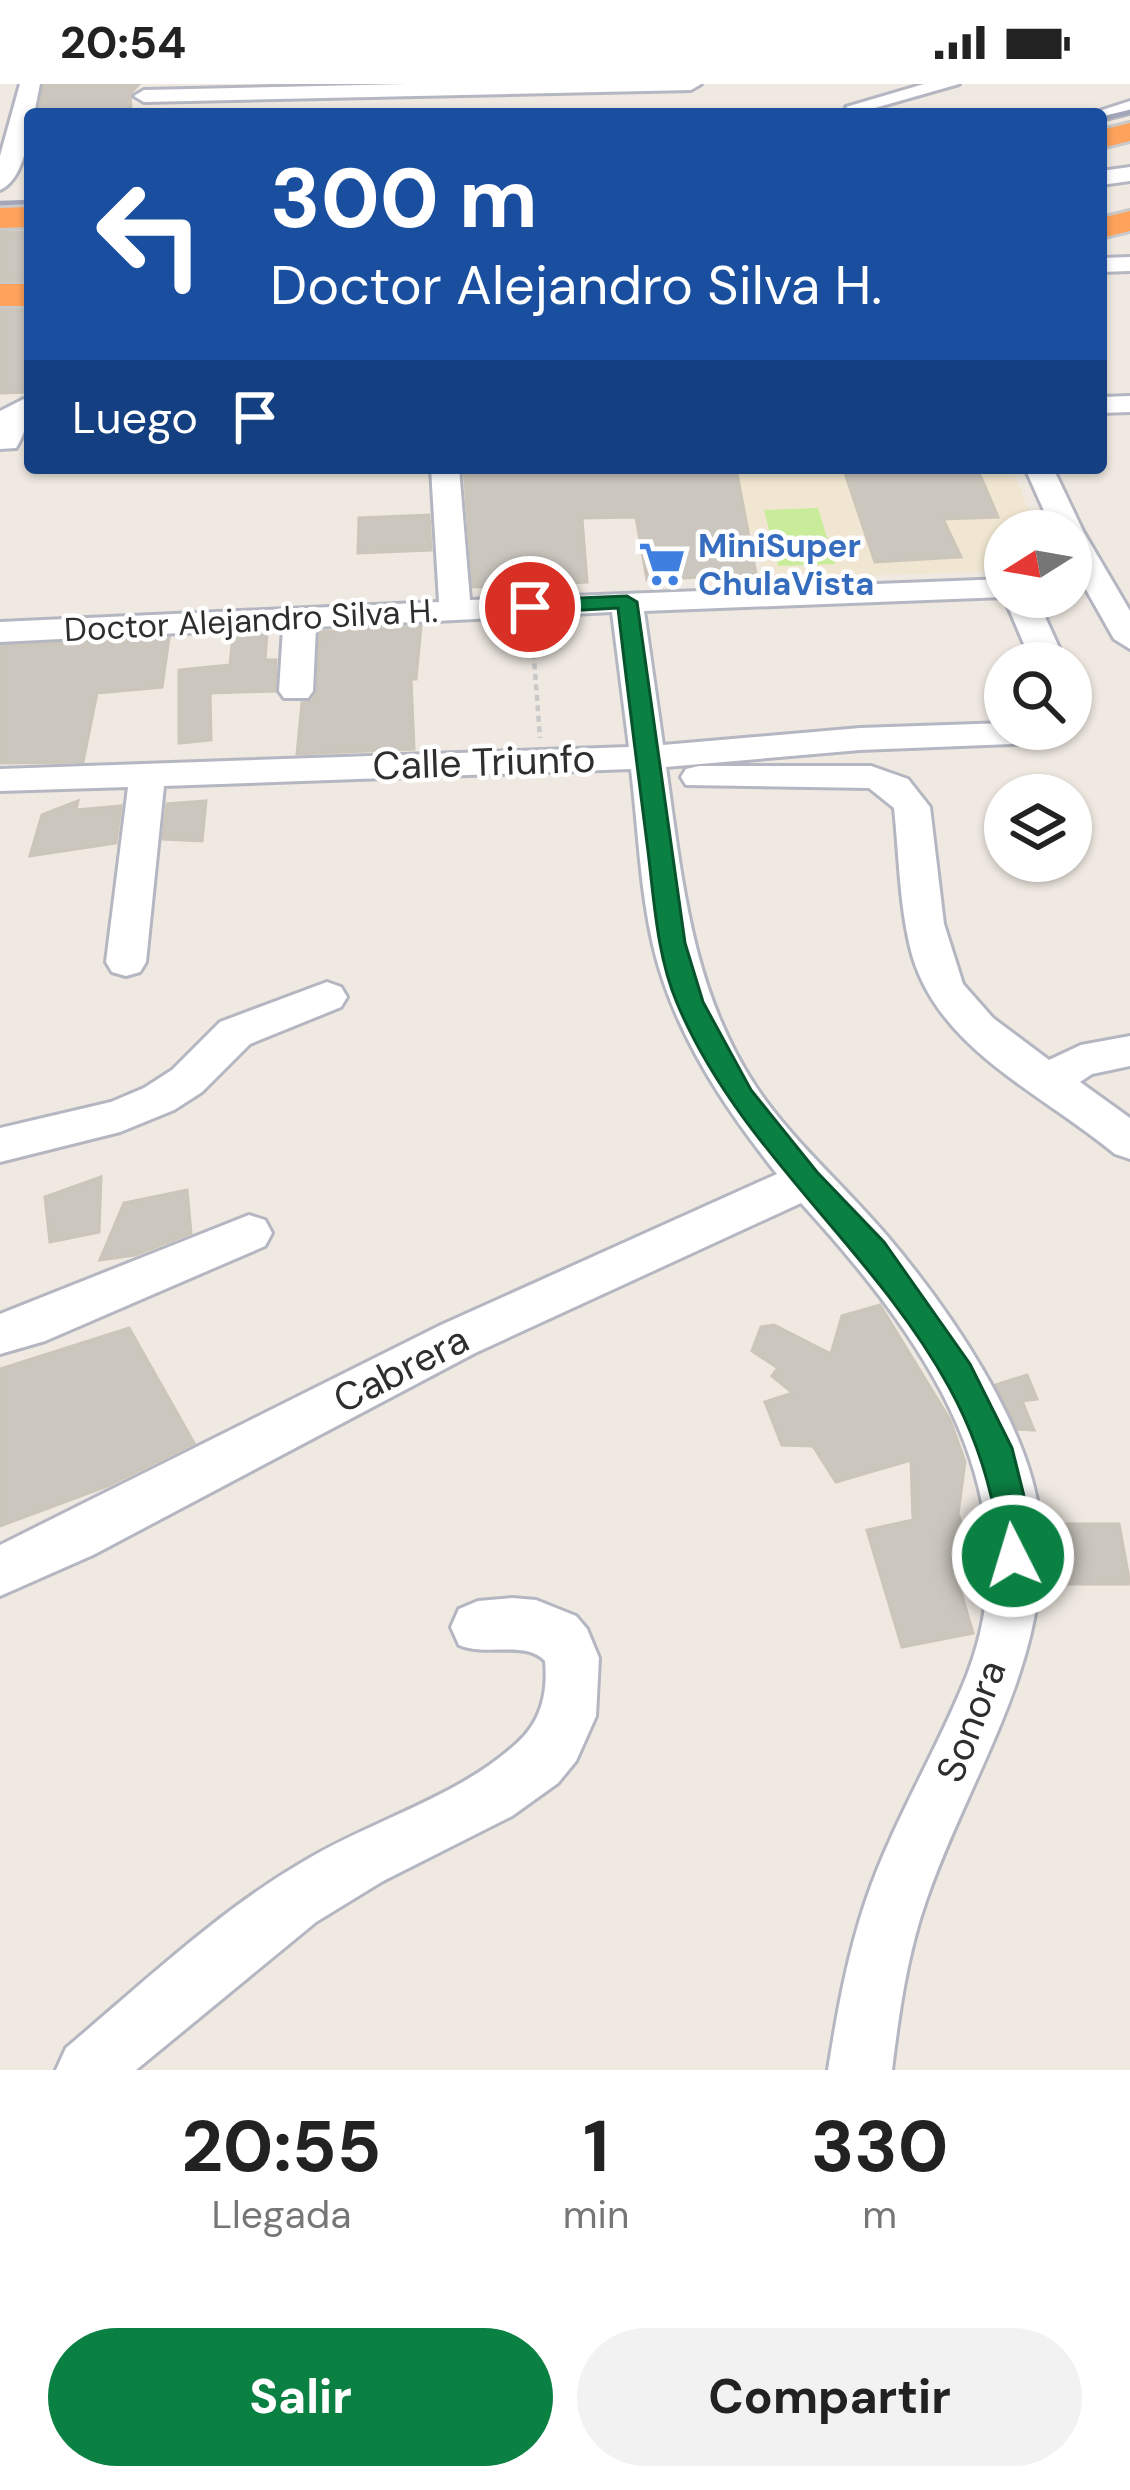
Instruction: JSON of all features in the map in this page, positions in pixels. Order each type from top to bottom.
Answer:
[{"type":"street","points":[[854,105],[949,84]]},
{"type":"street","points":[[144,98],[698,88]]},
{"type":"street","points":[[0,100],[28,92]]},
{"type":"street","points":[[0,183],[24,109]]},
{"type":"street","points":[[12,442],[14,411],[24,407]]},
{"type":"street","points":[[445,474],[454,610]]},
{"type":"street","points":[[1042,474],[1059,510]]},
{"type":"street","points":[[1100,585],[1130,639]]},
{"type":"street","name":"Doctor Alejandro Silva H.","points":[[0,632],[984,590]]},
{"type":"street","name":"Sonora","points":[[627,602],[672,943],[689,1002],[741,1097],[807,1180],[873,1251],[958,1374],[995,1448],[1014,1520],[1012,1591],[996,1673],[896,1900],[871,1995],[860,2070]]},
{"type":"street","points":[[296,691],[300,620]]},
{"type":"street","name":"Calle Triunfo","points":[[0,780],[542,760],[650,767],[860,739],[984,734]]},
{"type":"street","points":[[650,767],[889,781],[912,808],[933,961],[947,994],[977,1025],[1130,1142]]},
{"type":"street","points":[[126,962],[147,775]]},
{"type":"street","points":[[0,1145],[120,1116],[159,1099],[187,1081],[235,1033],[327,997]]},
{"type":"street","points":[[1048,1081],[1081,1061],[1130,1051]]},
{"type":"street","name":"Cabrera","points":[[0,1571],[75,1538],[458,1339],[807,1180]]},
{"type":"street","points":[[0,1334],[28,1327],[249,1232]]},
{"type":"street","points":[[88,2070],[279,1912],[339,1872],[494,1799],[526,1774],[559,1734],[573,1698],[574,1663],[564,1641],[544,1628],[478,1628]]},
{"type":"path","points":[[530,607],[542,760]]},
{"type":"shaded area","points":[[627,474],[1014,474],[1029,510],[984,510],[984,572],[766,579],[752,533],[638,533]]},
{"type":"green space","points":[[818,508],[835,564],[778,566],[764,510]]},
{"type":"building","points":[[44,84],[139,84],[130,94],[131,108],[39,108]]},
{"type":"building","points":[[0,232],[24,232],[24,280],[0,280]]},
{"type":"building","points":[[0,310],[24,310],[24,392],[0,393]]},
{"type":"building","points":[[464,474],[737,474],[756,574],[647,580],[636,517],[582,518],[587,582],[473,587]]},
{"type":"building","points":[[845,474],[980,474],[995,510],[984,510],[984,518],[943,519],[961,557],[875,562]]},
{"type":"building","points":[[429,515],[431,550],[358,553],[359,518]]},
{"type":"building","points":[[421,626],[416,679],[411,679],[414,749],[297,754],[302,703],[312,701],[317,691],[320,632]]},
{"type":"building","points":[[267,633],[265,660],[276,660],[275,691],[210,693],[211,740],[179,743],[179,670],[230,665],[233,635]]},
{"type":"building","points":[[169,638],[162,687],[97,693],[83,762],[0,763],[0,646]]},
{"type":"building","points":[[78,801],[76,810],[121,806],[116,843],[30,856],[42,815]]},
{"type":"building","points":[[206,801],[202,841],[163,839],[167,804]]},
{"type":"building","points":[[101,1177],[99,1232],[50,1242],[45,1197]]},
{"type":"building","points":[[187,1190],[191,1233],[135,1255],[100,1260],[124,1203]]},
{"type":"building","points":[[880,1305],[950,1420],[965,1462],[958,1514],[979,1566],[955,1572],[973,1633],[902,1647],[867,1530],[913,1520],[911,1460],[836,1482],[813,1446],[782,1445],[765,1402],[793,1393],[772,1376],[778,1368],[752,1351],[761,1327],[774,1325],[831,1354],[842,1316]]},
{"type":"building","points":[[129,1328],[194,1443],[107,1486],[0,1526],[0,1369]]},
{"type":"building","points":[[1027,1375],[1037,1399],[1022,1401],[1034,1430],[1018,1429],[996,1385]]},
{"type":"building","points":[[1046,1524],[1119,1524],[1130,1584],[1058,1584]]},
{"type":"railway","points":[[1107,118],[1130,112]]},
{"type":"railway","points":[[0,203],[24,202]]},
{"type":"place","name":"MiniSuper ChulaVista","points":[[662,564]]},
{"type":"route","points":[[530,607],[627,602],[672,943],[689,1002],[741,1097],[807,1180],[873,1251],[918,1309],[958,1374],[995,1448],[1014,1520],[1013,1556]]}]
